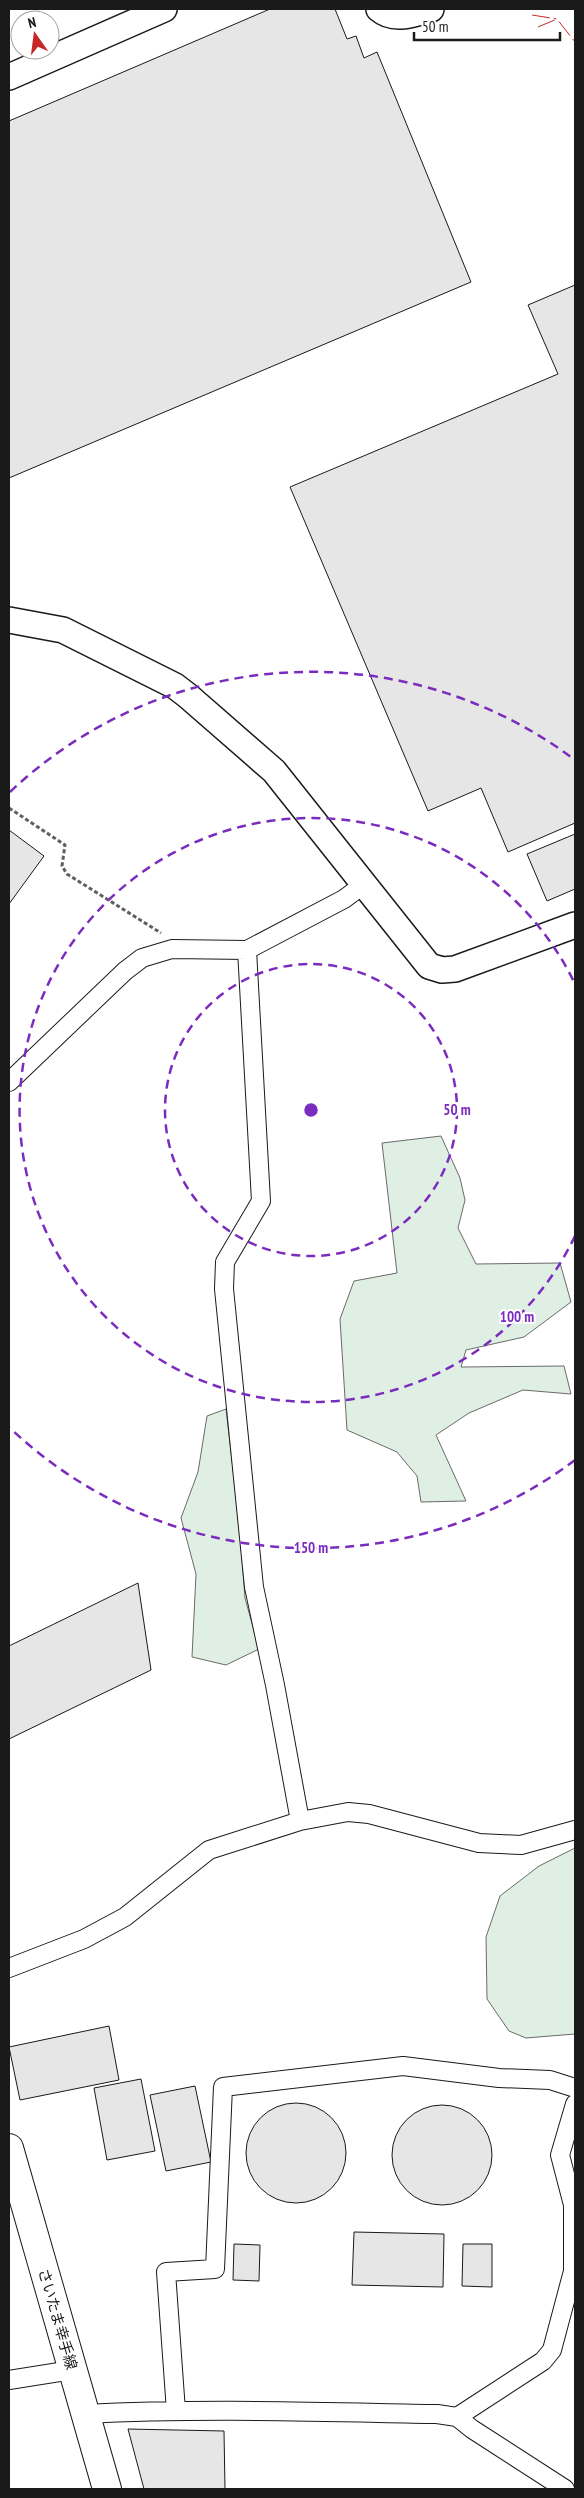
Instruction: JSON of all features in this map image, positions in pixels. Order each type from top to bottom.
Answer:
[{"type":"main road","name":"さいたま幸手線","points":[[9,2148],[107,2489]]},
{"type":"street","points":[[9,77],[164,9]]},
{"type":"street","points":[[379,9],[394,16],[413,14],[431,9]]},
{"type":"street","points":[[9,620],[63,630],[175,686],[188,696],[274,771],[429,966],[442,970],[455,969],[575,927]]},
{"type":"street","points":[[9,1082],[125,971],[142,958],[172,949],[247,950],[344,899],[363,885]]},
{"type":"street","points":[[247,950],[261,1201],[225,1262],[224,1289],[254,1587],[275,1685],[300,1821]]},
{"type":"street","points":[[9,1968],[84,1939],[125,1917],[209,1850],[300,1821],[348,1812],[370,1814],[479,1843],[521,1845],[575,1830]]},
{"type":"street","points":[[176,2411],[166,2272],[216,2269],[223,2087],[403,2066],[500,2078],[550,2080],[575,2088]]},
{"type":"street","points":[[457,2417],[543,2361],[552,2350],[573,2271],[573,2205],[560,2155],[575,2104]]},
{"type":"street","points":[[9,2380],[72,2370]]},
{"type":"street","points":[[85,2414],[176,2411],[437,2414],[457,2417],[472,2429],[565,2489]]},
{"type":"path","points":[[9,808],[65,845],[62,866],[67,874],[170,940],[172,949]]},
{"type":"green space","points":[[441,1136],[460,1178],[465,1200],[458,1228],[476,1264],[560,1263],[571,1302],[524,1337],[466,1350],[461,1367],[564,1366],[571,1394],[523,1390],[469,1413],[436,1435],[466,1501],[421,1502],[417,1476],[397,1452],[347,1430],[340,1319],[354,1281],[397,1273],[382,1143]]},
{"type":"green space","points":[[226,1409],[239,1521],[245,1598],[259,1649],[226,1665],[192,1657],[196,1574],[181,1518],[198,1472],[207,1416]]},
{"type":"green space","points":[[575,1848],[575,2034],[526,2038],[509,2031],[487,1999],[486,1937],[500,1896],[539,1866]]},
{"type":"building","points":[[270,9],[335,9],[347,39],[356,36],[364,58],[377,52],[471,282],[9,478],[9,121]]},
{"type":"building","points":[[575,285],[575,823],[508,852],[481,788],[428,811],[290,487],[558,374],[528,305]]},
{"type":"building","points":[[9,830],[44,856],[9,904]]},
{"type":"building","points":[[575,834],[575,889],[547,901],[527,854]]},
{"type":"building","points":[[138,1583],[151,1670],[9,1739],[9,1646]]},
{"type":"building","points":[[109,2026],[119,2080],[20,2100],[9,2047]]},
{"type":"building","points":[[141,2079],[155,2151],[107,2160],[94,2088]]},
{"type":"building","points":[[195,2086],[211,2162],[166,2171],[150,2095]]},
{"type":"building","points":[[296,2103],[315,2106],[332,2117],[343,2134],[346,2153],[343,2172],[332,2189],[315,2200],[296,2203],[277,2200],[260,2189],[249,2172],[246,2153],[249,2134],[260,2117],[277,2106]]},
{"type":"building","points":[[442,2105],[461,2109],[477,2120],[488,2136],[492,2155],[488,2174],[477,2190],[461,2201],[442,2205],[423,2201],[407,2190],[396,2174],[392,2155],[396,2136],[407,2120],[423,2109]]},
{"type":"building","points":[[354,2232],[444,2234],[443,2287],[352,2285]]},
{"type":"building","points":[[234,2244],[260,2245],[259,2281],[233,2280]]},
{"type":"building","points":[[463,2244],[492,2244],[492,2287],[462,2286]]},
{"type":"building","points":[[128,2429],[224,2431],[225,2489],[144,2489]]},
{"type":"power","points":[[532,15],[557,19],[575,42]]},
{"type":"power","points":[[538,27],[557,19]]}]
